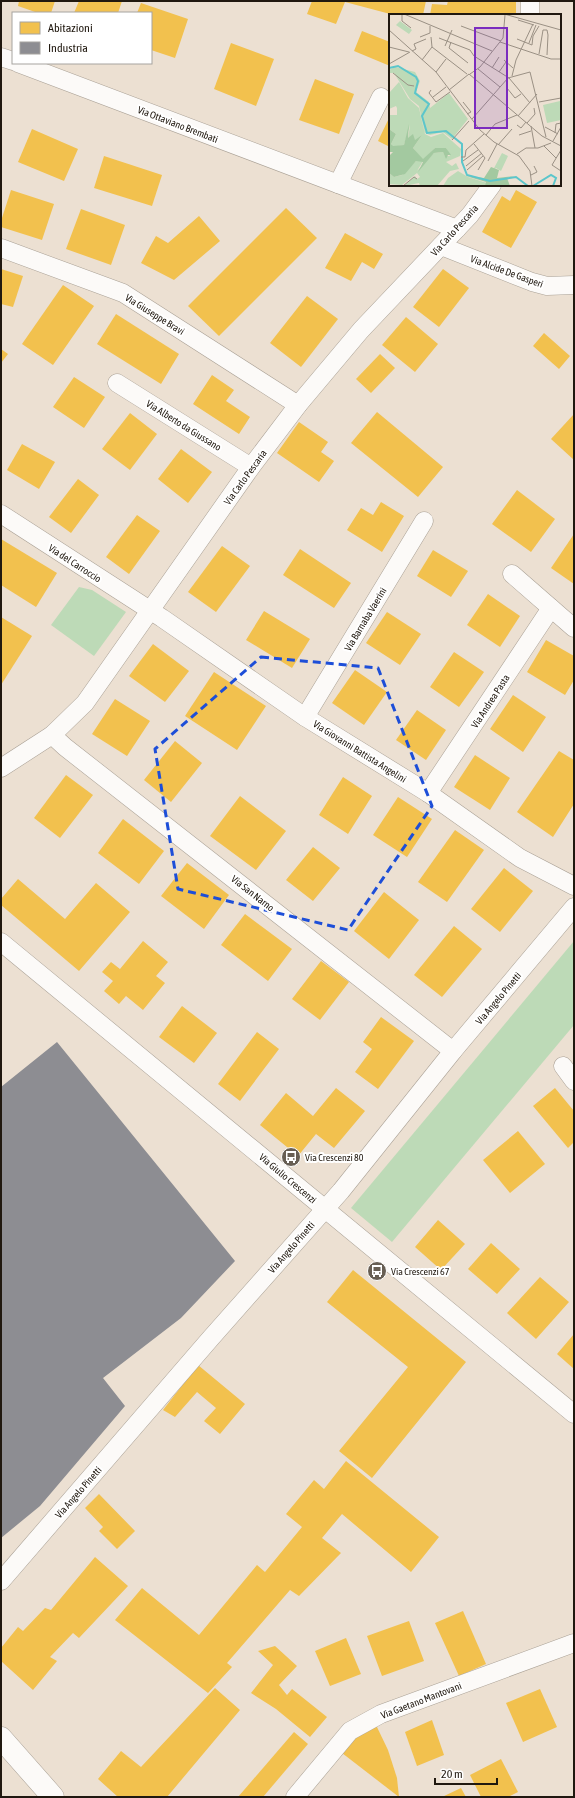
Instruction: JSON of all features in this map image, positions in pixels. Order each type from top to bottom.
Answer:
[{"type":"street","points":[[530,1],[530,14]]},
{"type":"street","points":[[1,57],[12,61]]},
{"type":"street","name":"Via Ottaviano Brembati","points":[[21,64],[457,229]]},
{"type":"street","points":[[338,184],[381,97]]},
{"type":"street","name":"Via Carlo Pescaria","points":[[1,768],[52,735],[85,703],[251,467],[298,405],[361,330],[457,229],[491,186]]},
{"type":"street","name":"Via Alcide De Gasperi","points":[[441,246],[532,282],[547,286],[574,285]]},
{"type":"street","name":"Via Giuseppe Bravi","points":[[1,248],[123,294],[298,405]]},
{"type":"street","name":"Via Alberto da Giussano","points":[[117,383],[251,467]]},
{"type":"street","name":"Via del Carroccio","points":[[1,514],[149,611]]},
{"type":"street","name":"Via Barnaba Vaerini","points":[[305,717],[424,521]]},
{"type":"street","points":[[512,574],[574,628]]},
{"type":"street","name":"Via Andrea Pasta","points":[[428,793],[551,608]]},
{"type":"street","name":"Via Giovanni Battista Angelini","points":[[149,611],[305,717],[428,793],[520,858],[574,886]]},
{"type":"street","name":"Via San Narno","points":[[52,735],[453,1051]]},
{"type":"street","name":"Via Angelo Pinetti","points":[[1,1581],[325,1208],[453,1051],[574,907]]},
{"type":"street","name":"Via Giulio Crescenzi","points":[[1,942],[574,1414]]},
{"type":"street","points":[[563,1066],[574,1081]]},
{"type":"street","name":"Via Gaetano Mantovani","points":[[295,1797],[350,1731],[381,1714],[574,1643]]},
{"type":"street","points":[[1,1738],[52,1797]]},
{"type":"highlighted area","points":[[261,657],[378,668],[432,806],[348,930],[178,889],[155,749]]},
{"type":"green space","points":[[79,587],[92,590],[126,612],[94,656],[51,625]]},
{"type":"green space","points":[[574,941],[574,1025],[392,1242],[351,1208]]},
{"type":"building: Abitazioni","points":[[19,1],[55,1],[51,12],[35,12],[18,6]]},
{"type":"building: Abitazioni","points":[[79,1],[122,1],[118,12],[74,12]]},
{"type":"building: Abitazioni","points":[[312,1],[426,1],[423,14],[390,14],[345,2],[336,24],[307,14]]},
{"type":"building: Abitazioni","points":[[448,1],[516,1],[516,14],[430,14],[432,4],[447,5]]},
{"type":"building: Abitazioni","points":[[141,3],[188,19],[175,58],[152,50],[152,12],[137,12]]},
{"type":"building: Abitazioni","points":[[362,31],[389,42],[389,66],[354,51]]},
{"type":"building: Abitazioni","points":[[231,43],[274,59],[256,106],[214,89]]},
{"type":"building: Abitazioni","points":[[315,79],[354,94],[339,134],[299,120]]},
{"type":"building: Abitazioni","points":[[389,118],[389,146],[378,141]]},
{"type":"building: Abitazioni","points":[[32,129],[78,149],[64,181],[18,162]]},
{"type":"building: Abitazioni","points":[[104,156],[162,175],[152,206],[94,188]]},
{"type":"building: Abitazioni","points":[[11,190],[54,204],[42,240],[1,227],[1,221]]},
{"type":"building: Abitazioni","points":[[516,190],[537,202],[511,248],[482,232],[502,196],[510,201]]},
{"type":"building: Abitazioni","points":[[286,208],[317,238],[219,336],[188,306]]},
{"type":"building: Abitazioni","points":[[81,209],[125,225],[111,265],[66,249]]},
{"type":"building: Abitazioni","points":[[199,216],[220,241],[174,280],[141,263],[156,236],[168,243]]},
{"type":"building: Abitazioni","points":[[345,233],[383,254],[374,269],[362,262],[351,281],[325,268]]},
{"type":"building: Abitazioni","points":[[1,269],[23,276],[13,307],[1,304]]},
{"type":"building: Abitazioni","points":[[443,269],[469,288],[439,327],[413,307]]},
{"type":"building: Abitazioni","points":[[63,285],[94,306],[53,365],[22,344]]},
{"type":"building: Abitazioni","points":[[307,296],[338,319],[301,367],[270,343]]},
{"type":"building: Abitazioni","points":[[116,314],[179,354],[161,384],[97,344]]},
{"type":"building: Abitazioni","points":[[406,317],[438,344],[415,372],[382,345]]},
{"type":"building: Abitazioni","points":[[544,333],[570,356],[559,369],[533,346]]},
{"type":"building: Abitazioni","points":[[1,349],[8,354],[1,363]]},
{"type":"building: Abitazioni","points":[[380,354],[395,368],[371,393],[356,379]]},
{"type":"building: Abitazioni","points":[[212,375],[234,390],[226,401],[250,417],[239,434],[193,404]]},
{"type":"building: Abitazioni","points":[[74,377],[105,397],[84,428],[53,407]]},
{"type":"building: Abitazioni","points":[[377,412],[443,467],[418,497],[351,443]]},
{"type":"building: Abitazioni","points":[[130,413],[157,434],[130,470],[102,449]]},
{"type":"building: Abitazioni","points":[[574,414],[574,460],[551,439]]},
{"type":"building: Abitazioni","points":[[299,422],[328,442],[321,452],[334,461],[319,482],[277,453]]},
{"type":"building: Abitazioni","points":[[22,444],[55,462],[39,489],[7,470]]},
{"type":"building: Abitazioni","points":[[181,449],[212,472],[188,503],[158,479]]},
{"type":"building: Abitazioni","points":[[78,479],[99,495],[71,533],[49,517]]},
{"type":"building: Abitazioni","points":[[517,490],[555,519],[531,552],[492,524]]},
{"type":"building: Abitazioni","points":[[381,502],[404,516],[382,552],[347,530],[361,508],[373,515]]},
{"type":"building: Abitazioni","points":[[137,515],[160,531],[129,574],[106,557]]},
{"type":"building: Abitazioni","points":[[574,534],[574,584],[551,568]]},
{"type":"building: Abitazioni","points":[[1,539],[57,573],[36,607],[1,585]]},
{"type":"building: Abitazioni","points":[[222,546],[250,566],[216,612],[188,592]]},
{"type":"building: Abitazioni","points":[[300,549],[351,583],[334,608],[283,575]]},
{"type":"building: Abitazioni","points":[[433,550],[468,571],[451,597],[417,576]]},
{"type":"building: Abitazioni","points":[[488,594],[520,616],[500,647],[467,625]]},
{"type":"building: Abitazioni","points":[[264,611],[310,639],[292,668],[246,640]]},
{"type":"building: Abitazioni","points":[[387,612],[421,634],[400,665],[366,643]]},
{"type":"building: Abitazioni","points":[[1,617],[32,636],[1,685]]},
{"type":"building: Abitazioni","points":[[546,640],[574,656],[574,680],[565,695],[527,672]]},
{"type":"building: Abitazioni","points":[[153,644],[189,671],[165,702],[129,676]]},
{"type":"building: Abitazioni","points":[[454,652],[484,672],[459,707],[430,687]]},
{"type":"building: Abitazioni","points":[[355,670],[387,692],[364,725],[332,703]]},
{"type":"building: Abitazioni","points":[[214,672],[266,706],[237,750],[185,716]]},
{"type":"building: Abitazioni","points":[[513,695],[546,717],[523,752],[490,729]]},
{"type":"building: Abitazioni","points":[[115,699],[150,721],[127,756],[92,734]]},
{"type":"building: Abitazioni","points":[[417,710],[446,730],[426,760],[396,740]]},
{"type":"building: Abitazioni","points":[[175,741],[202,763],[171,802],[144,780]]},
{"type":"building: Abitazioni","points":[[559,751],[574,760],[574,804],[553,837],[517,812]]},
{"type":"building: Abitazioni","points":[[475,755],[510,778],[490,810],[454,787]]},
{"type":"building: Abitazioni","points":[[66,775],[93,795],[60,838],[34,818]]},
{"type":"building: Abitazioni","points":[[343,777],[372,796],[348,834],[319,815]]},
{"type":"building: Abitazioni","points":[[240,796],[286,831],[256,870],[210,836]]},
{"type":"building: Abitazioni","points":[[398,797],[432,819],[407,857],[373,835]]},
{"type":"building: Abitazioni","points":[[123,819],[164,851],[139,884],[98,853]]},
{"type":"building: Abitazioni","points":[[455,830],[484,850],[447,902],[418,882]]},
{"type":"building: Abitazioni","points":[[313,847],[340,868],[313,901],[286,880]]},
{"type":"building: Abitazioni","points":[[187,863],[229,895],[204,929],[161,896]]},
{"type":"building: Abitazioni","points":[[504,868],[533,891],[500,932],[471,909]]},
{"type":"building: Abitazioni","points":[[18,879],[65,919],[96,883],[130,912],[79,971],[1,905],[1,899]]},
{"type":"building: Abitazioni","points":[[384,892],[419,920],[389,959],[354,931]]},
{"type":"building: Abitazioni","points":[[245,914],[292,949],[268,981],[221,945]]},
{"type":"building: Abitazioni","points":[[454,926],[482,949],[442,997],[414,975]]},
{"type":"building: Abitazioni","points":[[143,941],[168,962],[156,976],[165,983],[143,1010],[126,996],[119,1004],[104,991],[113,981],[102,972],[111,962],[120,969]]},
{"type":"building: Abitazioni","points":[[321,961],[349,982],[320,1020],[292,999]]},
{"type":"building: Abitazioni","points":[[182,1006],[217,1033],[194,1063],[159,1037]]},
{"type":"building: Abitazioni","points":[[381,1017],[414,1041],[378,1089],[355,1072],[372,1049],[363,1042]]},
{"type":"building: Abitazioni","points":[[257,1032],[279,1049],[240,1101],[218,1084]]},
{"type":"building: Abitazioni","points":[[336,1088],[365,1111],[334,1148],[316,1134],[298,1156],[260,1125],[286,1093],[313,1116]]},
{"type":"building: Abitazioni","points":[[555,1088],[574,1111],[574,1142],[568,1148],[533,1106]]},
{"type":"building: Abitazioni","points":[[518,1131],[545,1164],[510,1193],[483,1160]]},
{"type":"building: Abitazioni","points":[[438,1220],[465,1244],[441,1270],[415,1247]]},
{"type":"building: Abitazioni","points":[[491,1243],[520,1269],[497,1294],[468,1269]]},
{"type":"building: Abitazioni","points":[[353,1270],[466,1362],[372,1478],[339,1451],[408,1367],[327,1302]]},
{"type":"building: Abitazioni","points":[[540,1277],[569,1302],[536,1339],[507,1313]]},
{"type":"building: Abitazioni","points":[[574,1334],[574,1369],[557,1354]]},
{"type":"building: Abitazioni","points":[[198,1365],[245,1404],[220,1434],[204,1421],[216,1408],[197,1392],[175,1417],[163,1410]]},
{"type":"building: Abitazioni","points":[[346,1461],[439,1537],[411,1572],[342,1514],[322,1538],[341,1553],[299,1596],[290,1590],[227,1663],[232,1667],[208,1693],[115,1620],[142,1588],[199,1635],[257,1565],[265,1572],[302,1527],[286,1514],[314,1480],[324,1489]]},
{"type":"building: Abitazioni","points":[[99,1494],[135,1531],[117,1549],[99,1531],[103,1527],[85,1508]]},
{"type":"building: Abitazioni","points":[[95,1557],[128,1586],[79,1638],[73,1633],[50,1657],[57,1661],[33,1690],[1,1661],[1,1648],[18,1627],[23,1631],[45,1608],[51,1610]]},
{"type":"building: Abitazioni","points":[[463,1611],[486,1664],[459,1676],[435,1623]]},
{"type":"building: Abitazioni","points":[[409,1621],[424,1661],[382,1676],[367,1636]]},
{"type":"building: Abitazioni","points":[[346,1638],[361,1674],[330,1686],[315,1651]]},
{"type":"building: Abitazioni","points":[[275,1646],[297,1666],[279,1685],[287,1695],[292,1689],[327,1717],[310,1737],[276,1709],[251,1693],[273,1665],[258,1651]]},
{"type":"building: Abitazioni","points":[[215,1688],[240,1710],[167,1797],[118,1797],[98,1779],[121,1751],[141,1767]]},
{"type":"building: Abitazioni","points":[[540,1689],[557,1727],[523,1742],[506,1703]]},
{"type":"building: Abitazioni","points":[[432,1720],[444,1755],[417,1766],[405,1732]]},
{"type":"building: Abitazioni","points":[[376,1725],[388,1750],[397,1778],[399,1797],[342,1753],[358,1733]]},
{"type":"building: Abitazioni","points":[[294,1732],[308,1744],[263,1797],[238,1797]]},
{"type":"building: Abitazioni","points":[[501,1759],[518,1792],[508,1797],[481,1797],[470,1775]]},
{"type":"building: Abitazioni","points":[[461,1788],[466,1797],[442,1797]]},
{"type":"building: Industria","points":[[57,1042],[235,1261],[181,1318],[103,1378],[125,1406],[40,1506],[1,1538],[1,1087]]},
{"type":"place","name":"Via Crescenzi 80","points":[[291,1157]]},
{"type":"place","name":"Via Crescenzi 67","points":[[377,1271]]}]
